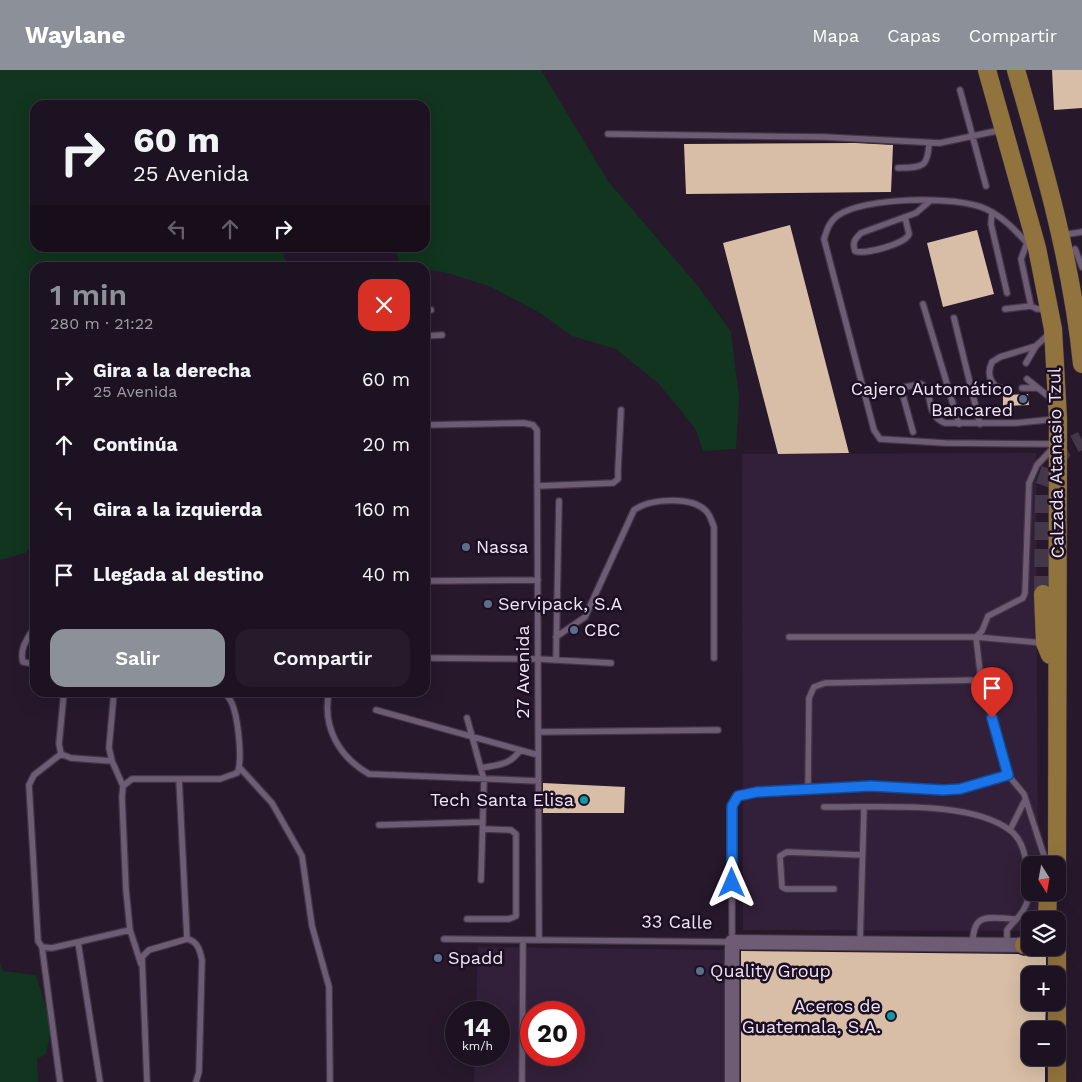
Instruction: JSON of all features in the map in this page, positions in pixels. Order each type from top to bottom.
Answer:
[{"type":"main road","name":"Calzada Atanasio Tzul","points":[[987,70],[1004,129],[1053,330],[1058,411],[1057,856]]},
{"type":"main road","name":"Calzada Atanasio Tzul","points":[[1016,70],[1061,235],[1081,342],[1082,364]]},
{"type":"main road","points":[[1042,594],[1045,643],[1057,676]]},
{"type":"main road","points":[[1048,856],[1047,779],[1048,770],[1057,750]]},
{"type":"main road","points":[[1057,1066],[1058,1082]]},
{"type":"street","name":"33 Calle","points":[[732,942],[1021,944]]},
{"type":"street","points":[[732,942],[732,1082]]},
{"type":"lane","points":[[960,90],[986,186]]},
{"type":"lane","points":[[608,134],[824,137],[940,143],[1004,129]]},
{"type":"lane","points":[[898,168],[920,167],[925,164],[929,154],[929,143]]},
{"type":"lane","points":[[1031,306],[1021,258],[1032,245],[1005,219],[984,208],[950,200],[881,202],[849,209],[836,216],[828,225],[824,239],[874,430],[880,439],[945,443],[1058,444]]},
{"type":"lane","points":[[905,217],[909,234],[904,241],[860,253],[855,250],[853,245],[854,239],[861,233],[905,217],[916,213],[930,201]]},
{"type":"lane","points":[[992,212],[991,224],[1007,293]]},
{"type":"lane","points":[[1061,235],[1082,232]]},
{"type":"lane","points":[[1075,249],[1082,267]]},
{"type":"lane","points":[[923,304],[959,424]]},
{"type":"lane","points":[[1005,309],[1031,306],[1037,310],[1049,309]]},
{"type":"lane","points":[[954,318],[980,424]]},
{"type":"lane","points":[[1026,364],[1036,346],[1053,330]]},
{"type":"lane","points":[[430,336],[442,335]]},
{"type":"lane","points":[[1009,389],[998,389],[991,383],[990,366],[992,362],[1000,357],[1036,346]]},
{"type":"lane","points":[[1027,379],[1058,411]]},
{"type":"lane","points":[[912,432],[902,392],[905,387],[921,384],[926,388],[935,420],[944,423],[980,424],[1058,411]]},
{"type":"lane","points":[[1022,388],[1036,388]]},
{"type":"lane","points":[[537,486],[613,483],[618,479],[621,410]]},
{"type":"lane","name":"27 Avenida","points":[[430,425],[524,423],[533,425],[537,430],[539,939]]},
{"type":"lane","points":[[976,637],[982,631],[988,616],[1023,598],[1025,593],[1029,483],[1037,465],[1058,444]]},
{"type":"lane","points":[[556,660],[559,501]]},
{"type":"lane","points":[[556,637],[585,617],[634,510],[646,502],[677,501],[696,504],[707,510],[714,528],[714,658]]},
{"type":"lane","points":[[430,581],[538,580]]},
{"type":"lane","points":[[30,634],[22,648],[21,657],[23,662],[30,663]]},
{"type":"lane","points":[[790,637],[976,637],[1045,643]]},
{"type":"lane","points":[[976,637],[981,680],[1008,775],[1024,794],[1045,856]]},
{"type":"lane","points":[[430,658],[538,659],[611,663]]},
{"type":"lane","points":[[808,789],[809,698],[814,687],[825,683],[981,680]]},
{"type":"lane","points":[[61,754],[59,744],[64,697]]},
{"type":"lane","points":[[114,697],[109,748],[112,761],[123,786],[126,881],[130,930],[141,964]]},
{"type":"lane","points":[[229,697],[234,708],[240,768],[272,803],[302,856],[312,926],[329,987],[330,1082]]},
{"type":"lane","points":[[328,697],[326,708],[332,735],[344,754],[356,767],[369,774],[538,781]]},
{"type":"lane","points":[[376,710],[538,755]]},
{"type":"lane","points":[[467,718],[484,780],[481,880]]},
{"type":"lane","points":[[538,732],[718,730]]},
{"type":"lane","points":[[481,768],[509,762],[515,759],[520,750]]},
{"type":"lane","points":[[61,754],[71,758],[112,761]]},
{"type":"lane","points":[[60,1082],[42,947],[38,941],[29,785],[34,775],[61,754]]},
{"type":"lane","points":[[123,786],[132,779],[220,779],[232,776],[240,768]]},
{"type":"lane","points":[[732,942],[732,806],[738,796],[746,793],[768,791],[871,786],[943,790],[960,789],[1008,775]]},
{"type":"lane","points":[[179,779],[187,940]]},
{"type":"lane","points":[[1010,830],[1025,800]]},
{"type":"lane","points":[[824,807],[948,809],[973,814],[1010,830],[1018,838],[1025,852],[1030,880],[1028,901],[1023,911],[1007,930],[1021,942]]},
{"type":"lane","points":[[860,943],[864,808]]},
{"type":"lane","points":[[379,825],[483,822]]},
{"type":"lane","points":[[467,918],[509,918],[516,916],[516,834],[511,830],[483,829]]},
{"type":"lane","points":[[834,889],[786,889],[782,887],[780,856],[787,852],[862,856]]},
{"type":"lane","points":[[973,944],[972,930],[982,918],[1015,919]]},
{"type":"lane","points":[[42,947],[52,948],[130,930]]},
{"type":"lane","name":"33 Calle","points":[[444,939],[732,942]]},
{"type":"lane","points":[[147,1082],[142,957],[149,950],[192,940],[197,944],[202,960],[199,1072],[196,1082]]},
{"type":"lane","points":[[522,1082],[523,940]]},
{"type":"lane","points":[[78,942],[100,1082]]},
{"type":"shaded area","points":[[1036,453],[1038,856],[1021,856],[1021,901],[1039,901],[1039,911],[1021,911],[1021,931],[743,930],[742,454]]},
{"type":"shaded area","points":[[478,947],[729,950],[730,1082],[474,1082],[475,1066],[510,1066],[510,1001],[476,1001]]},
{"type":"green space","points":[[0,70],[541,70],[608,181],[698,286],[731,332],[739,398],[736,449],[703,451],[695,428],[658,383],[616,349],[572,336],[540,313],[489,286],[448,273],[430,270],[430,262],[400,262],[396,252],[430,252],[430,100],[30,100],[30,252],[283,252],[284,258],[288,262],[30,262],[30,548],[25,553],[0,560]]},
{"type":"green space","points":[[0,963],[3,971],[36,975],[52,1026],[46,1054],[37,1059],[38,1082],[0,1082]]},
{"type":"building","points":[[1052,70],[1082,70],[1082,108],[1054,110]]},
{"type":"building","points":[[855,143],[893,145],[891,192],[686,194],[684,144]]},
{"type":"building","points":[[790,225],[849,453],[778,454],[723,243]]},
{"type":"building","points":[[977,230],[994,294],[943,307],[927,243]]},
{"type":"building","points":[[1028,394],[1029,405],[1003,406],[1003,395]]},
{"type":"building","name":"Tech Santa Elisa","points":[[543,783],[625,787],[624,813],[543,813]]},
{"type":"building","name":"Aceros de Guatemala, S.A.","points":[[741,951],[1018,954],[1021,956],[1046,956],[1046,966],[1021,966],[1021,1011],[1046,1011],[1045,1021],[1021,1021],[1021,1066],[1045,1066],[1045,1082],[741,1082]]},
{"type":"tunnel","points":[[1043,594],[1044,487],[1051,467],[1063,450],[1082,440]]},
{"type":"place","name":"Cajero Automático Bancared","points":[[1023,399]]},
{"type":"place","name":"Nassa","points":[[466,547]]},
{"type":"place","name":"Servipack, S.A","points":[[488,604]]},
{"type":"place","name":"CBC","points":[[574,630]]},
{"type":"place","name":"Tech Santa Elisa","points":[[584,800]]},
{"type":"place","name":"Spadd","points":[[438,958]]},
{"type":"place","name":"Quality Group","points":[[700,971]]},
{"type":"place","name":"Aceros de Guatemala, S.A.","points":[[891,1016]]},
{"type":"route","points":[[732,883],[732,806],[738,796],[757,792],[871,786],[943,790],[960,789],[1008,775],[992,718]]}]
